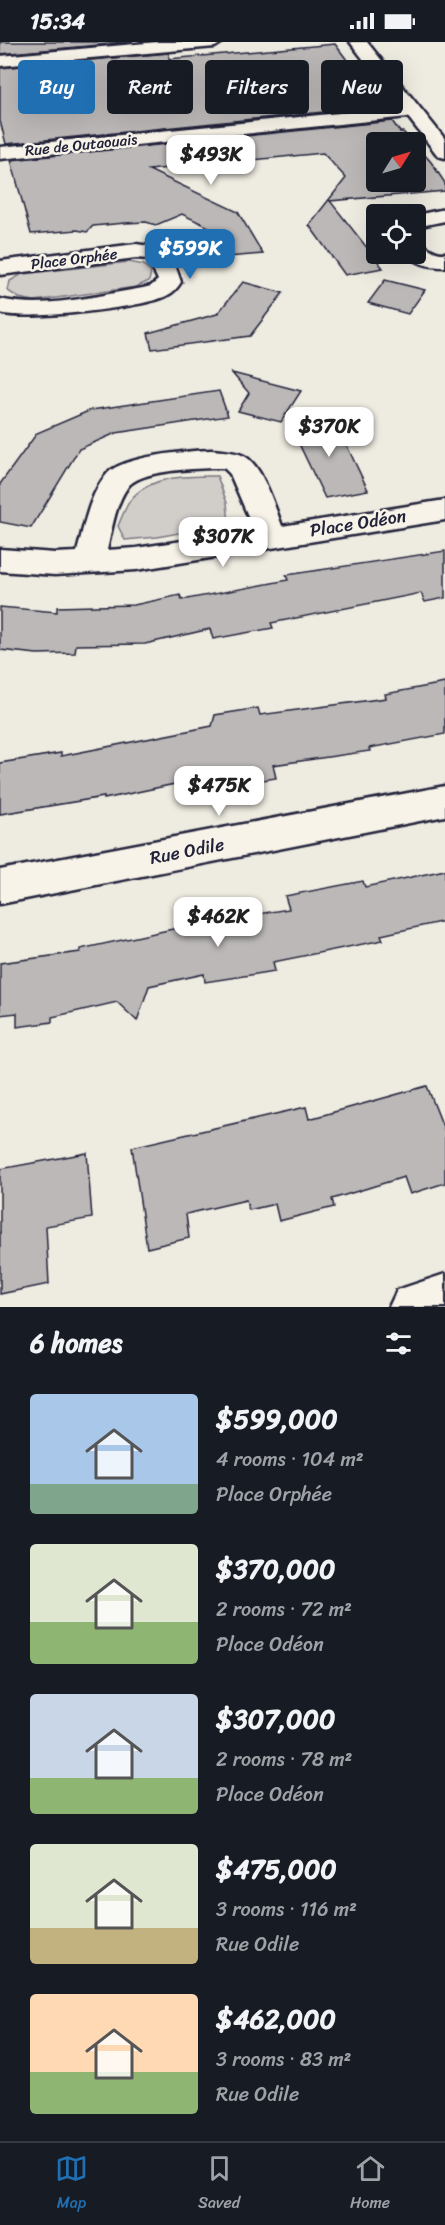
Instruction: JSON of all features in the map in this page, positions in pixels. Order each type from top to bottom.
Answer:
[{"type":"street","points":[[0,61],[215,42]]},
{"type":"street","points":[[358,42],[445,152]]},
{"type":"street","name":"Rue de Outaouais","points":[[0,153],[413,111]]},
{"type":"street","points":[[426,219],[445,215]]},
{"type":"street","name":"Place Orphée","points":[[0,268],[136,251],[155,253],[163,262],[170,282],[159,291],[143,295],[30,310],[6,309],[0,306]]},
{"type":"street","points":[[426,257],[437,261],[445,260]]},
{"type":"street","points":[[89,562],[109,497],[119,477],[137,468],[214,458],[234,462],[248,478],[271,536]]},
{"type":"street","name":"Place Odéon","points":[[0,560],[55,564],[136,559],[445,510]]},
{"type":"street","name":"Rue Odile","points":[[0,887],[445,801]]},
{"type":"street","points":[[414,1307],[445,1299]]},
{"type":"shaded area","points":[[129,262],[144,265],[151,272],[149,281],[136,287],[34,301],[19,298],[8,291],[10,281],[22,274]]},
{"type":"shaded area","points":[[217,476],[227,503],[229,524],[157,537],[125,540],[118,526],[128,503],[141,490],[151,484],[172,478]]},
{"type":"building","points":[[0,42],[133,42],[0,54]]},
{"type":"building","points":[[335,44],[347,60],[321,60],[321,112],[309,113],[309,60],[205,60],[205,114],[304,114],[6,144],[0,121],[0,68],[18,66],[18,114],[95,114],[95,60],[90,60],[169,53],[169,59]]},
{"type":"building","points":[[392,121],[400,132],[366,132],[366,192],[426,192],[426,156],[445,183],[445,191],[330,201],[366,247],[366,264],[380,264],[383,268],[345,275],[309,225],[346,178],[323,153],[149,170],[238,212],[263,254],[227,257],[207,226],[182,214],[156,225],[146,222],[125,223],[93,226],[87,232],[77,230],[31,234],[11,160]]},
{"type":"building","points":[[385,280],[425,290],[408,314],[368,303]]},
{"type":"building","points":[[243,282],[283,293],[250,336],[152,349],[148,333],[217,314]]},
{"type":"building","points":[[232,373],[301,391],[281,422],[238,411],[249,393]]},
{"type":"building","points":[[219,391],[228,416],[116,433],[79,449],[31,528],[0,522],[0,484],[37,433],[91,410]]},
{"type":"building","points":[[334,419],[368,490],[325,498],[290,425]]},
{"type":"building","points":[[445,551],[445,598],[425,602],[421,593],[271,623],[273,628],[213,639],[210,629],[145,644],[76,645],[75,653],[37,654],[0,650],[0,607],[57,612],[57,607],[134,605],[180,595],[182,600],[288,580],[286,575]]},
{"type":"building","points":[[445,683],[445,734],[369,748],[370,751],[273,765],[276,778],[210,788],[208,777],[104,799],[104,797],[0,814],[0,763],[61,753],[61,756],[212,726],[215,715],[258,708],[260,715],[386,698],[385,694]]},
{"type":"building","points":[[445,870],[445,921],[381,935],[383,940],[273,962],[275,971],[205,982],[204,974],[149,986],[137,1021],[117,1002],[52,1017],[52,1022],[17,1027],[17,1013],[0,1015],[0,963],[80,952],[80,949],[196,924],[289,909],[285,896],[363,881],[365,887]]},
{"type":"building","points":[[427,1086],[445,1132],[445,1183],[410,1194],[404,1177],[332,1199],[334,1207],[279,1221],[275,1204],[249,1210],[246,1200],[186,1214],[189,1238],[147,1248],[132,1147],[306,1107],[309,1119]]},
{"type":"building","points":[[87,1153],[92,1218],[46,1226],[49,1284],[0,1294],[0,1169]]}]
